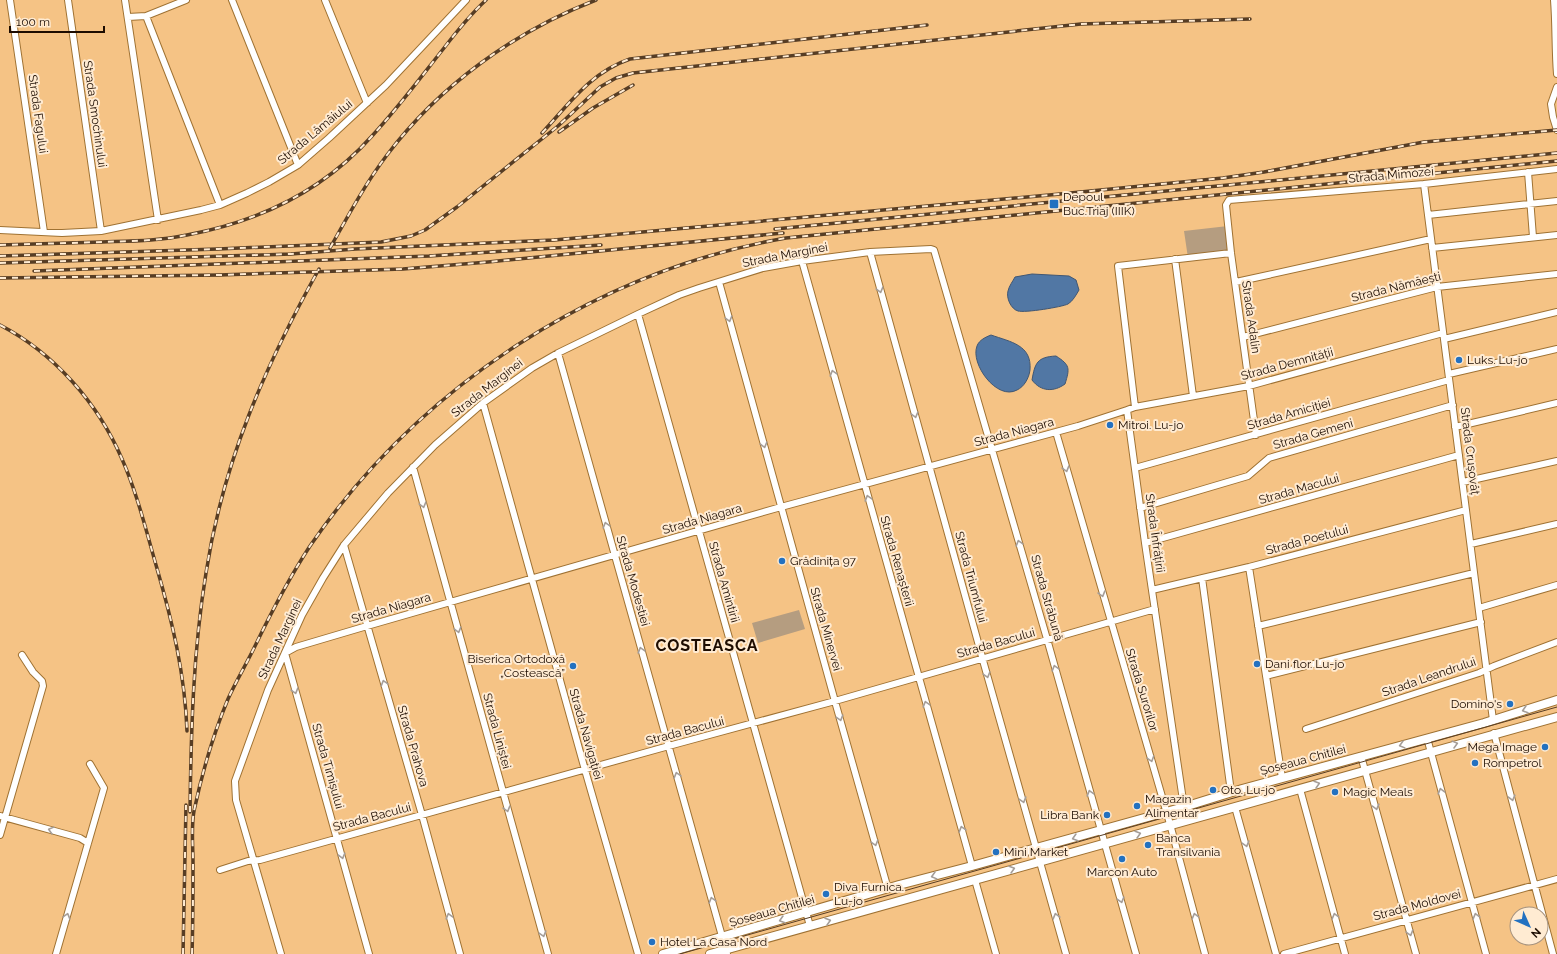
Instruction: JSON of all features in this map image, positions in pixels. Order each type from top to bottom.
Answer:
[{"type":"main road","name":"Șoseaua Chitilei","points":[[710,954],[726,952],[810,926],[1040,861],[1167,812],[1232,792],[1494,720],[1557,700]]},
{"type":"main road","name":"Șoseaua Chitilei","points":[[663,954],[1037,848],[1170,824],[1300,789],[1494,733],[1557,717]]},
{"type":"street","name":"Strada Fagului","points":[[10,0],[44,232]]},
{"type":"street","name":"Strada Smochinului","points":[[68,0],[101,231]]},
{"type":"street","points":[[125,0],[158,220]]},
{"type":"street","points":[[128,17],[146,16],[186,0]]},
{"type":"street","points":[[232,0],[298,165]]},
{"type":"street","points":[[325,0],[367,103]]},
{"type":"street","name":"Strada Lămâiului","points":[[0,230],[44,232],[101,231],[158,220],[220,205],[269,182],[298,165],[367,103],[442,27],[466,0]]},
{"type":"street","points":[[1554,0],[1557,74]]},
{"type":"street","points":[[146,16],[220,205]]},
{"type":"street","points":[[1557,87],[1551,104],[1557,130]]},
{"type":"street","name":"Strada Mimozei","points":[[1227,202],[1229,200],[1424,184],[1557,169]]},
{"type":"street","points":[[1528,172],[1533,237]]},
{"type":"street","name":"Strada Crușovăț","points":[[1424,184],[1494,720]]},
{"type":"street","points":[[1428,215],[1557,201]]},
{"type":"street","name":"Strada Adalin","points":[[1227,202],[1226,205],[1231,253],[1256,435]]},
{"type":"street","points":[[1432,248],[1557,235]]},
{"type":"street","points":[[1236,282],[1431,239]]},
{"type":"street","name":"Strada Marginei","points":[[255,861],[236,800],[234,781],[268,690],[307,606],[344,545],[366,518],[435,445],[483,403],[532,368],[558,353],[679,295],[763,268],[802,261],[870,252],[934,250]]},
{"type":"street","name":"Strada Străbună","points":[[934,250],[1047,639],[1136,954]]},
{"type":"street","name":"Strada Triumfului","points":[[870,252],[982,658],[1066,954]]},
{"type":"street","points":[[1127,410],[1135,406],[1118,266],[1231,253]]},
{"type":"street","points":[[1175,259],[1193,396]]},
{"type":"street","name":"Strada Renașterii","points":[[802,261],[972,866]]},
{"type":"street","name":"Strada Nămăești","points":[[1243,337],[1437,287],[1557,274]]},
{"type":"street","name":"Strada Minervei","points":[[719,282],[888,889]]},
{"type":"street","name":"Strada Demnității","points":[[1135,406],[1249,386],[1444,336],[1557,312]]},
{"type":"street","name":"Strada Amintirii","points":[[638,314],[698,532],[810,926]]},
{"type":"street","name":"Strada Amiciției","points":[[1135,468],[1256,435],[1449,377],[1557,350]]},
{"type":"street","name":"Strada Modestiei","points":[[558,353],[726,952]]},
{"type":"street","name":"Strada Navigației","points":[[483,403],[638,954]]},
{"type":"street","points":[[1455,427],[1557,403]]},
{"type":"street","name":"Strada Gemeni","points":[[1140,508],[1248,476],[1269,458],[1453,405]]},
{"type":"street","name":"Strada Niagara","points":[[285,653],[296,647],[450,602],[532,580],[781,507],[1106,418],[1127,410]]},
{"type":"street","name":"Strada Înfrățirii","points":[[1127,410],[1184,807]]},
{"type":"street","name":"Strada Surorilor","points":[[1056,432],[1167,812],[1205,954]]},
{"type":"street","name":"Strada Macului","points":[[1145,543],[1459,455]]},
{"type":"street","points":[[1462,482],[1557,461]]},
{"type":"street","name":"Strada Liniștei","points":[[413,467],[502,793],[548,954]]},
{"type":"street","name":"Strada Poetului","points":[[1152,590],[1249,567],[1466,510]]},
{"type":"street","points":[[1471,544],[1557,524]]},
{"type":"street","name":"Strada Prahova","points":[[344,545],[422,815],[460,954]]},
{"type":"street","points":[[1249,567],[1282,778]]},
{"type":"street","points":[[1258,626],[1474,573]]},
{"type":"street","points":[[1202,578],[1232,792]]},
{"type":"street","points":[[1479,608],[1557,585]]},
{"type":"street","name":"Strada Bacului","points":[[220,870],[248,861],[255,861],[835,701],[1155,609]]},
{"type":"street","points":[[1266,676],[1481,622]]},
{"type":"street","name":"Strada Leandrului","points":[[1306,729],[1479,673],[1557,642]]},
{"type":"street","name":"Strada Timișului","points":[[285,653],[369,954]]},
{"type":"street","points":[[0,835],[2,817],[43,686],[42,681],[33,672],[22,655]]},
{"type":"street","points":[[1494,733],[1553,954]]},
{"type":"street","points":[[1427,738],[1486,954]]},
{"type":"street","points":[[1361,756],[1416,954]]},
{"type":"street","points":[[56,954],[104,788],[90,764]]},
{"type":"street","points":[[1300,789],[1345,954]]},
{"type":"street","points":[[1235,807],[1276,954]]},
{"type":"street","points":[[2,817],[80,838],[88,843]]},
{"type":"street","points":[[255,861],[281,954]]},
{"type":"street","name":"Strada Moldovei","points":[[1284,954],[1557,879]]},
{"type":"street","points":[[975,880],[996,954]]},
{"type":"shaded area","points":[[1228,226],[1231,253],[1188,258],[1184,231]]},
{"type":"shaded area","points":[[799,610],[805,629],[758,643],[752,623]]},
{"type":"water","points":[[1032,274],[1069,276],[1076,280],[1079,290],[1068,304],[1035,310],[1015,310],[1008,297],[1010,285],[1015,277]]},
{"type":"water","points":[[991,335],[1019,346],[1028,355],[1030,362],[1029,376],[1020,389],[1009,392],[1001,390],[994,386],[981,371],[977,362],[977,346],[981,340]]},
{"type":"water","points":[[1056,356],[1068,367],[1068,374],[1065,384],[1061,387],[1048,390],[1043,389],[1032,380],[1034,369],[1041,360]]},
{"type":"tram line","points":[[680,954],[1557,707]]},
{"type":"railway","points":[[0,245],[134,241],[176,237],[239,222],[287,201],[310,188],[353,156],[391,115],[459,29],[486,0]]},
{"type":"railway","points":[[330,248],[371,177],[387,155],[430,106],[481,63],[508,44],[536,28],[596,0]]},
{"type":"railway","points":[[0,256],[381,242],[411,236],[425,230],[457,207],[558,126],[600,87],[616,78],[633,73],[1081,24],[1250,19]]},
{"type":"railway","points":[[542,133],[571,100],[592,80],[616,65],[630,59],[927,25]]},
{"type":"railway","points":[[559,132],[593,108],[633,85]]},
{"type":"railway","points":[[0,263],[291,254],[355,249],[554,240],[1223,178],[1264,172],[1424,142],[1557,130]]},
{"type":"railway","points":[[775,229],[1557,153]]},
{"type":"railway","points":[[192,954],[193,823],[194,811],[204,768],[217,726],[234,685],[295,570],[310,546],[354,488],[404,435],[458,387],[518,345],[581,308],[647,278],[715,254],[786,238],[1557,161]]},
{"type":"railway","points":[[0,278],[219,275],[403,269],[783,233]]},
{"type":"railway","points":[[34,271],[429,256],[601,245]]},
{"type":"railway","points":[[190,812],[192,722],[198,632],[206,573],[223,492],[235,454],[264,379],[299,305],[319,269]]},
{"type":"railway","points":[[0,325],[20,336],[38,350],[56,365],[72,382],[87,399],[100,418],[122,459],[141,512],[162,586],[177,647],[184,689],[187,731]]},
{"type":"railway","points":[[183,954],[186,805]]},
{"type":"place","name":"Depoul Buc.Triaj (IIIK)","points":[[1054,204]]},
{"type":"place","name":"Luks. Lu-jo","points":[[1459,360]]},
{"type":"place","name":"Mitroi. Lu-jo","points":[[1110,425]]},
{"type":"place","name":"Grădinița 97","points":[[782,561]]},
{"type":"place","name":"Dani flor. Lu-jo","points":[[1257,664]]},
{"type":"place","name":"Biserica Ortodoxă „Costească”","points":[[573,666]]},
{"type":"place","name":"Domino's","points":[[1510,704]]},
{"type":"place","name":"Mega Image","points":[[1545,747]]},
{"type":"place","name":"Rompetrol","points":[[1475,763]]},
{"type":"place","name":"Oto. Lu-jo","points":[[1213,790]]},
{"type":"place","name":"Magic Meals","points":[[1335,792]]},
{"type":"place","name":"Magazin Alimentar","points":[[1137,806]]},
{"type":"place","name":"Libra Bank","points":[[1107,815]]},
{"type":"place","name":"Banca Transilvania","points":[[1148,845]]},
{"type":"place","name":"Mini Market","points":[[996,852]]},
{"type":"place","name":"Marcon Auto","points":[[1122,859]]},
{"type":"place","name":"Diva Furnica. Lu-jo","points":[[826,894]]},
{"type":"place","name":"Hotel La Casa Nord","points":[[652,942]]},
{"type":"district","name":"COSTEASCA","points":[[707,645]]}]
